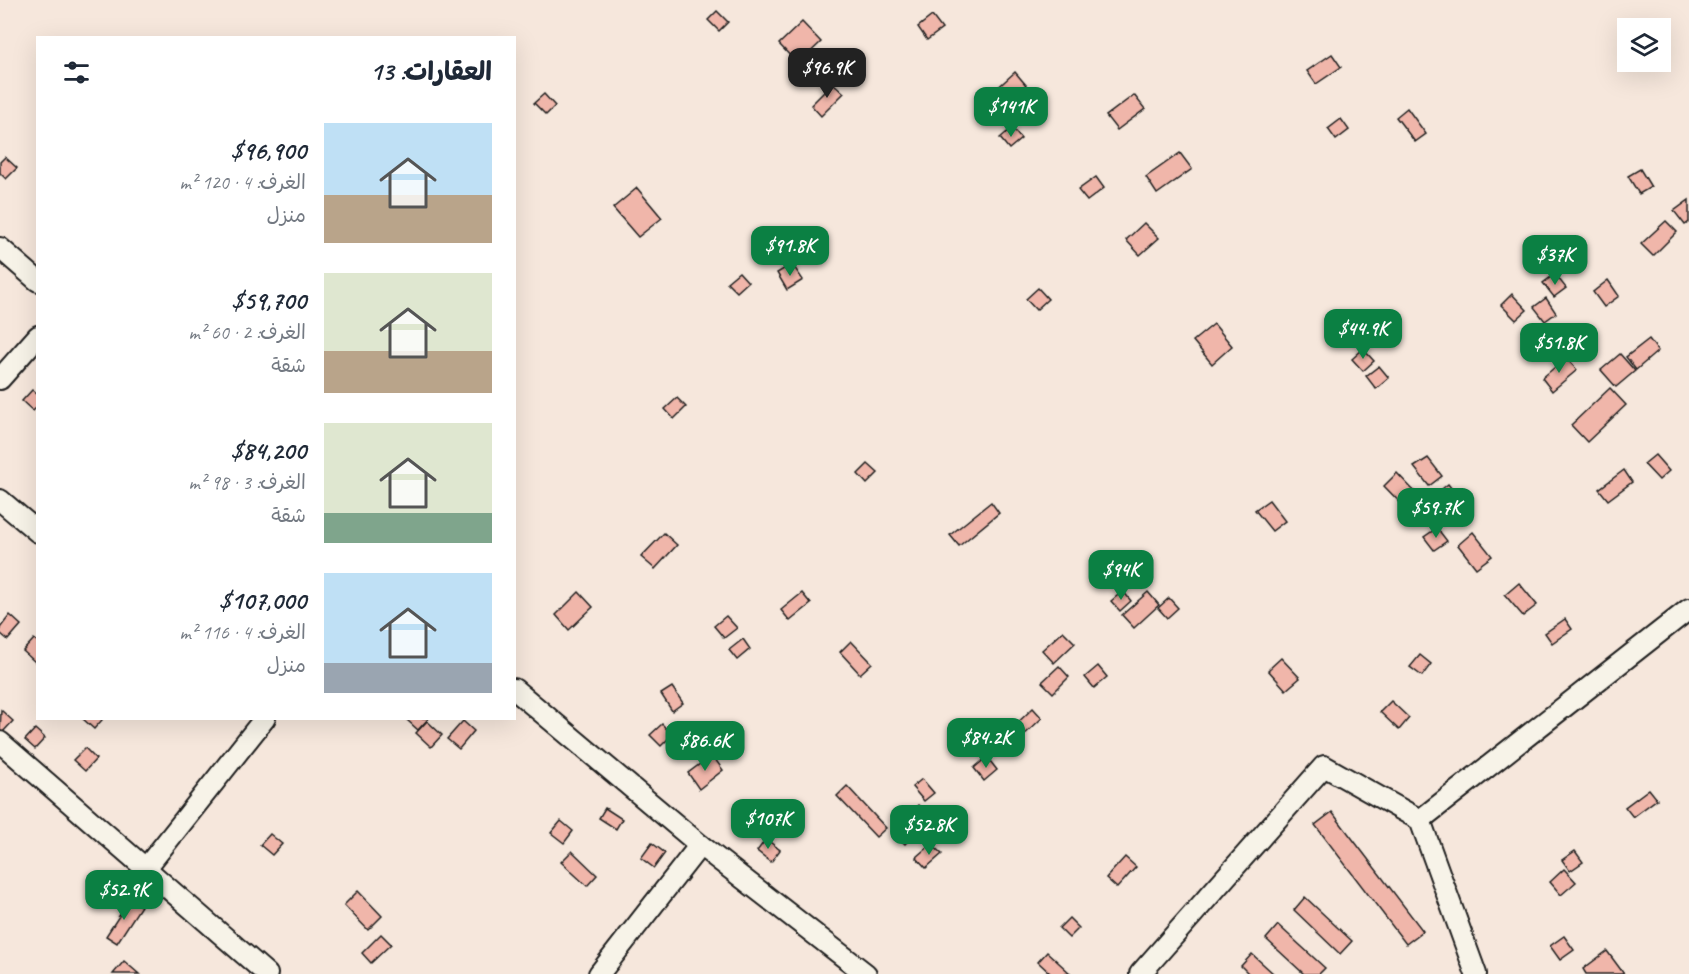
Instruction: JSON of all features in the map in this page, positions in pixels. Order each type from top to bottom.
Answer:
[{"type":"street","points":[[0,249],[36,279]]},
{"type":"street","points":[[0,379],[36,338]]},
{"type":"street","points":[[0,500],[36,530]]},
{"type":"street","points":[[1420,820],[1689,609]]},
{"type":"street","points":[[516,691],[700,845],[866,974]]},
{"type":"street","points":[[146,868],[261,720]]},
{"type":"street","points":[[0,742],[267,974]]},
{"type":"street","points":[[1140,974],[1324,766],[1420,820],[1476,974]]},
{"type":"street","points":[[599,974],[700,845]]},
{"type":"building","points":[[717,11],[728,22],[719,31],[708,20]]},
{"type":"building","points":[[932,16],[942,29],[927,40],[918,27]]},
{"type":"building","points":[[802,22],[821,42],[798,64],[779,44]]},
{"type":"building","points":[[1332,54],[1341,67],[1316,84],[1307,71]]},
{"type":"building","points":[[1015,72],[1026,85],[1004,105],[993,92]]},
{"type":"building","points":[[833,83],[844,93],[821,116],[811,105]]},
{"type":"building","points":[[544,94],[555,106],[546,115],[534,103]]},
{"type":"building","points":[[1134,95],[1145,109],[1117,130],[1106,116]]},
{"type":"building","points":[[1407,108],[1426,134],[1415,142],[1396,117]]},
{"type":"building","points":[[1341,119],[1349,130],[1336,140],[1328,129]]},
{"type":"building","points":[[1012,128],[1021,139],[1009,149],[1000,138]]},
{"type":"building","points":[[1180,153],[1192,169],[1157,194],[1146,177]]},
{"type":"building","points":[[5,157],[17,168],[6,179],[0,173],[0,162]]},
{"type":"building","points":[[1640,169],[1651,187],[1639,194],[1628,176]]},
{"type":"building","points":[[1096,177],[1104,188],[1087,201],[1078,190]]},
{"type":"building","points":[[637,188],[662,218],[638,237],[613,208]]},
{"type":"building","points":[[1689,200],[1689,222],[1685,225],[1674,211]]},
{"type":"building","points":[[1666,221],[1677,232],[1653,256],[1641,244]]},
{"type":"building","points":[[1144,223],[1159,238],[1140,255],[1126,240]]},
{"type":"building","points":[[792,264],[803,280],[787,290],[777,273]]},
{"type":"building","points":[[739,272],[748,282],[737,292],[727,282]]},
{"type":"building","points":[[1555,274],[1566,288],[1554,297],[1543,283]]},
{"type":"building","points":[[1608,280],[1619,296],[1604,307],[1593,292]]},
{"type":"building","points":[[1038,288],[1048,299],[1036,310],[1026,299]]},
{"type":"building","points":[[1512,294],[1527,310],[1516,320],[1501,305]]},
{"type":"building","points":[[1546,298],[1556,313],[1545,321],[1534,307]]},
{"type":"building","points":[[1214,324],[1232,346],[1212,364],[1193,341]]},
{"type":"building","points":[[1649,339],[1658,351],[1636,370],[1626,357]]},
{"type":"building","points":[[1363,349],[1374,361],[1363,371],[1352,359]]},
{"type":"building","points":[[1620,354],[1635,371],[1616,387],[1601,370]]},
{"type":"building","points":[[1566,358],[1577,370],[1552,391],[1542,378]]},
{"type":"building","points":[[1379,366],[1389,378],[1376,389],[1366,376]]},
{"type":"building","points":[[1610,388],[1626,405],[1587,442],[1571,425]]},
{"type":"building","points":[[32,390],[36,393],[36,408],[33,411],[22,401]]},
{"type":"building","points":[[677,398],[686,407],[674,419],[665,409]]},
{"type":"building","points":[[1655,455],[1669,471],[1659,480],[1644,464]]},
{"type":"building","points":[[1428,458],[1442,476],[1429,486],[1414,467]]},
{"type":"building","points":[[868,464],[878,473],[867,484],[858,474]]},
{"type":"building","points":[[1624,470],[1632,482],[1608,500],[1599,489]]},
{"type":"building","points":[[1397,473],[1431,509],[1418,521],[1384,486]]},
{"type":"building","points":[[1448,484],[1465,506],[1454,515],[1437,493]]},
{"type":"building","points":[[1269,500],[1285,521],[1272,531],[1255,510]]},
{"type":"building","points":[[991,502],[999,513],[959,546],[950,535]]},
{"type":"building","points":[[1437,528],[1447,541],[1434,550],[1424,537]]},
{"type":"building","points":[[1473,532],[1492,556],[1476,568],[1458,545]]},
{"type":"building","points":[[664,533],[677,545],[655,569],[641,557]]},
{"type":"building","points":[[1519,583],[1537,605],[1523,616],[1505,595]]},
{"type":"building","points":[[1123,591],[1131,601],[1120,611],[1111,601]]},
{"type":"building","points":[[579,592],[593,607],[569,630],[556,615]]},
{"type":"building","points":[[1148,592],[1159,605],[1134,628],[1122,615]]},
{"type":"building","points":[[802,593],[811,604],[790,621],[781,610]]},
{"type":"building","points":[[1169,598],[1178,608],[1167,618],[1158,608]]},
{"type":"building","points":[[10,615],[21,625],[8,640],[0,633],[0,628]]},
{"type":"building","points":[[726,616],[737,628],[724,638],[714,626]]},
{"type":"building","points":[[1565,619],[1572,629],[1552,643],[1545,633]]},
{"type":"building","points":[[1063,631],[1075,643],[1054,663],[1042,650]]},
{"type":"building","points":[[34,639],[36,640],[35,662],[23,651]]},
{"type":"building","points":[[743,639],[750,649],[737,660],[729,650]]},
{"type":"building","points":[[851,641],[872,663],[860,674],[840,652]]},
{"type":"building","points":[[1420,655],[1431,664],[1422,676],[1410,667]]},
{"type":"building","points":[[1281,658],[1300,678],[1286,690],[1268,670]]},
{"type":"building","points":[[1059,666],[1069,677],[1053,693],[1042,682]]},
{"type":"building","points":[[1098,666],[1107,677],[1094,688],[1085,677]]},
{"type":"building","points":[[672,687],[683,703],[672,711],[661,694]]},
{"type":"building","points":[[1391,701],[1409,718],[1399,730],[1380,712]]},
{"type":"building","points":[[1033,708],[1042,718],[1020,739],[1011,729]]},
{"type":"building","points":[[1,710],[13,721],[2,733],[0,731]]},
{"type":"building","points":[[84,720],[102,720],[94,729]]},
{"type":"building","points":[[407,720],[427,720],[418,730]]},
{"type":"building","points":[[427,721],[442,735],[431,747],[416,733]]},
{"type":"building","points":[[463,721],[474,731],[459,749],[447,739]]},
{"type":"building","points":[[662,724],[672,735],[661,746],[650,735]]},
{"type":"building","points":[[35,729],[45,738],[35,749],[25,740]]},
{"type":"building","points":[[85,748],[96,759],[85,771],[73,760]]},
{"type":"building","points":[[712,755],[723,770],[699,789],[688,773]]},
{"type":"building","points":[[987,757],[997,770],[984,781],[974,768]]},
{"type":"building","points":[[922,779],[934,793],[924,801],[912,787]]},
{"type":"building","points":[[847,786],[886,828],[876,837],[837,796]]},
{"type":"building","points":[[1649,789],[1657,799],[1633,817],[1625,807]]},
{"type":"building","points":[[918,805],[931,817],[905,844],[892,832]]},
{"type":"building","points":[[605,808],[622,819],[616,829],[599,818]]},
{"type":"building","points":[[1332,812],[1423,931],[1406,944],[1315,825]]},
{"type":"building","points":[[561,821],[573,831],[564,843],[551,833]]},
{"type":"building","points":[[270,834],[282,844],[272,855],[260,845]]},
{"type":"building","points":[[766,839],[780,850],[771,862],[757,851]]},
{"type":"building","points":[[652,843],[665,853],[654,868],[641,858]]},
{"type":"building","points":[[931,844],[942,854],[926,868],[916,857]]},
{"type":"building","points":[[572,851],[597,875],[587,886],[561,862]]},
{"type":"building","points":[[1575,851],[1583,862],[1570,871],[1562,860]]},
{"type":"building","points":[[1125,857],[1136,867],[1117,888],[1106,878]]},
{"type":"building","points":[[1564,869],[1576,882],[1561,895],[1550,882]]},
{"type":"building","points":[[358,891],[382,916],[368,930],[344,905]]},
{"type":"building","points":[[1305,897],[1352,941],[1340,954],[1294,910]]},
{"type":"building","points":[[130,899],[141,906],[117,943],[106,936]]},
{"type":"building","points":[[1069,918],[1079,928],[1069,938],[1059,928]]},
{"type":"building","points":[[1278,925],[1325,968],[1319,974],[1304,974],[1266,939]]},
{"type":"building","points":[[381,934],[391,944],[371,963],[362,953]]},
{"type":"building","points":[[1564,936],[1574,950],[1560,960],[1550,946]]},
{"type":"building","points":[[1607,951],[1624,974],[1586,974],[1583,969]]},
{"type":"building","points":[[1047,952],[1071,974],[1051,974],[1038,962]]},
{"type":"building","points":[[1252,954],[1274,974],[1249,974],[1241,966]]},
{"type":"building","points":[[124,961],[139,974],[113,974]]}]
